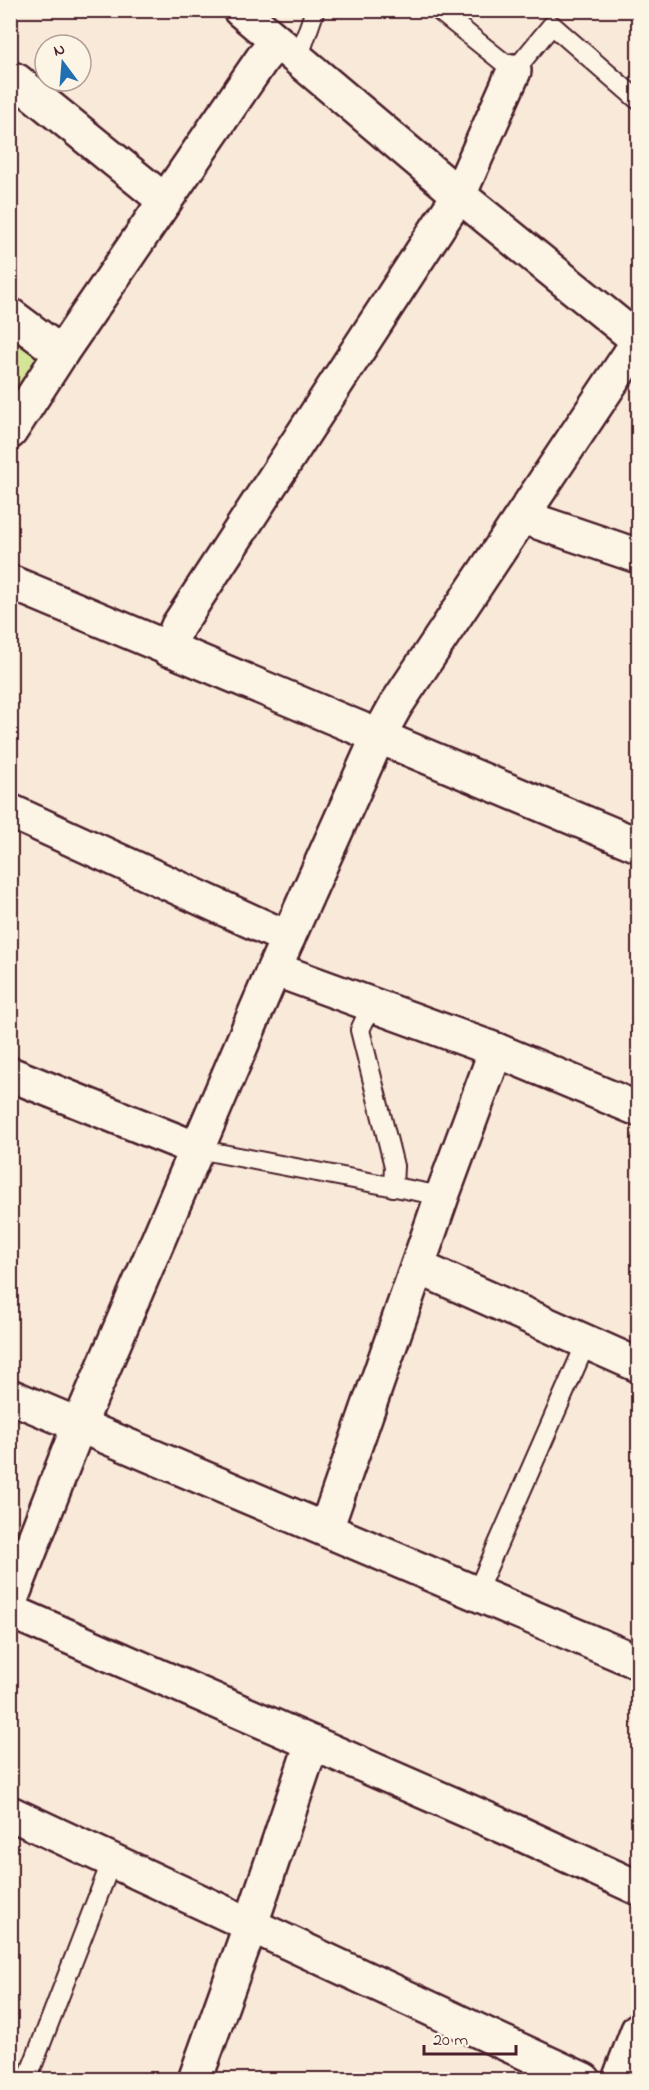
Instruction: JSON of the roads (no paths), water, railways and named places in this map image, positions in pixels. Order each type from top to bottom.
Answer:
[{"type":"street","points":[[10,1602],[79,1425],[274,969],[378,737],[396,705],[639,341],[459,195],[240,10]]},
{"type":"street","points":[[10,432],[61,353],[262,59],[287,51]]},
{"type":"street","points":[[168,649],[178,626],[459,195],[514,71]]},
{"type":"street","points":[[10,78],[17,81],[165,201]]},
{"type":"street","points":[[639,308],[639,326]]},
{"type":"street","points":[[10,315],[61,353]]},
{"type":"street","points":[[522,517],[639,556]]},
{"type":"street","points":[[10,582],[639,845]]},
{"type":"street","points":[[10,811],[288,938]]},
{"type":"street","points":[[274,969],[496,1050],[639,1109]]},
{"type":"street","points":[[326,1529],[442,1196],[496,1050]]},
{"type":"street","points":[[10,1074],[197,1149]]},
{"type":"street","points":[[418,1268],[639,1365]]},
{"type":"street","points":[[10,1396],[639,1662]]},
{"type":"street","points":[[10,1611],[522,1834],[639,1888]]},
{"type":"street","points":[[195,2079],[251,1924],[312,1743]]},
{"type":"street","points":[[10,1813],[584,2079]]},
{"type":"street","points":[[619,2079],[639,2030]]},
{"type":"lane","points":[[287,51],[315,10]]},
{"type":"lane","points":[[438,10],[514,71],[552,25],[639,100]]},
{"type":"lane","points":[[372,1004],[360,1030],[394,1166],[393,1187]]},
{"type":"lane","points":[[197,1149],[442,1196]]},
{"type":"lane","points":[[476,1594],[586,1343]]},
{"type":"lane","points":[[27,2079],[112,1860]]}]
